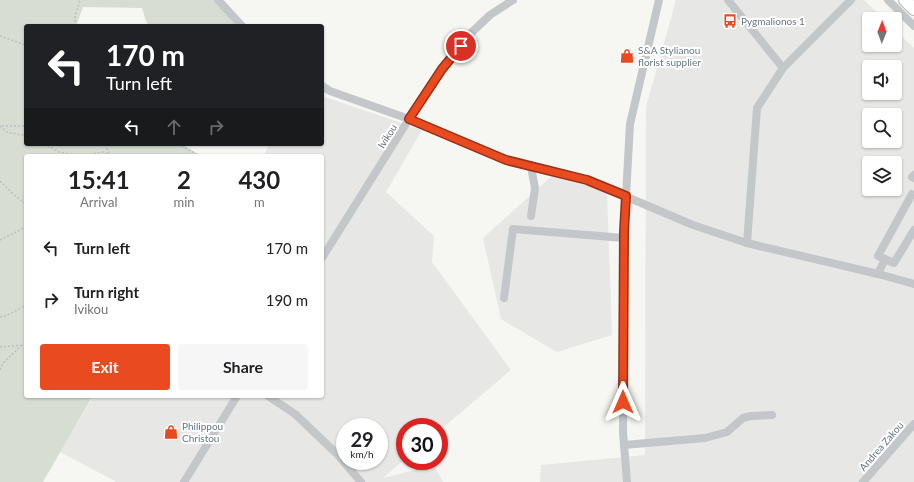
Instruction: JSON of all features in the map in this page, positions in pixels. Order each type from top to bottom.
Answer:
[{"type":"highway","points":[[905,0],[914,9]]},
{"type":"street","points":[[218,0],[240,24]]},
{"type":"street","name":"Ivikou","points":[[324,255],[442,69],[470,34],[490,15],[513,0]]},
{"type":"street","points":[[628,482],[624,445],[624,238],[630,124],[658,0]]},
{"type":"street","points":[[728,0],[784,68]]},
{"type":"street","points":[[747,243],[757,108],[784,68],[851,0]]},
{"type":"street","points":[[888,0],[914,26]]},
{"type":"street","points":[[324,87],[330,91],[409,119],[506,160],[587,180],[693,225],[747,243],[914,284]]},
{"type":"street","points":[[531,166],[535,188],[531,216]]},
{"type":"street","points":[[914,175],[912,177],[914,178]]},
{"type":"street","points":[[913,194],[878,256],[894,263],[914,230]]},
{"type":"street","points":[[504,298],[513,229],[624,238]]},
{"type":"street","points":[[878,274],[885,259]]},
{"type":"street","points":[[184,482],[236,398]]},
{"type":"street","points":[[271,398],[295,414],[336,453],[361,482]]},
{"type":"street","points":[[624,445],[718,436],[727,432],[743,418],[772,415]]},
{"type":"street","name":"Andrea Zakou","points":[[863,482],[914,424]]},
{"type":"path","points":[[75,24],[75,16],[80,0]]},
{"type":"path","points":[[0,36],[24,44]]},
{"type":"path","points":[[0,126],[24,126]]},
{"type":"path","points":[[0,126],[7,132],[24,136]]},
{"type":"path","points":[[48,146],[59,152],[70,154]]},
{"type":"path","points":[[182,146],[196,154]]},
{"type":"path","points":[[92,154],[103,152],[107,154]]},
{"type":"path","points":[[0,181],[24,202]]},
{"type":"path","points":[[0,240],[24,228]]},
{"type":"path","points":[[0,317],[6,316],[24,306]]},
{"type":"path","points":[[0,347],[24,345]]},
{"type":"path","points":[[0,370],[3,363],[24,346]]},
{"type":"shaded area","points":[[0,0],[215,0],[234,24],[148,24],[142,8],[83,7],[77,24],[24,24],[24,146],[184,146],[198,154],[24,154],[24,398],[91,398],[43,482],[0,482]]},
{"type":"shaded area","points":[[676,0],[864,0],[877,12],[862,12],[862,52],[902,52],[902,37],[914,48],[914,482],[540,482],[541,465],[645,455],[646,107]]},
{"type":"shaded area","points":[[324,97],[422,130],[386,192],[434,236],[432,262],[511,370],[448,423],[448,418],[396,418],[396,467],[383,478],[414,470],[437,470],[443,482],[114,482],[115,481],[60,452],[92,398],[324,398],[324,154],[265,154],[268,146],[324,146]]},
{"type":"shaded area","points":[[553,175],[607,192],[612,335],[557,352],[501,319],[483,238]]},
{"type":"place","name":"Pygmalionos 1","points":[[730,21]]},
{"type":"place","name":"S&A Stylianou florist supplier","points":[[627,56]]},
{"type":"place","name":"Philippou Christou","points":[[171,432]]},
{"type":"route","points":[[461,46],[442,69],[409,119],[506,160],[587,180],[626,196],[624,232],[623,402]]}]
